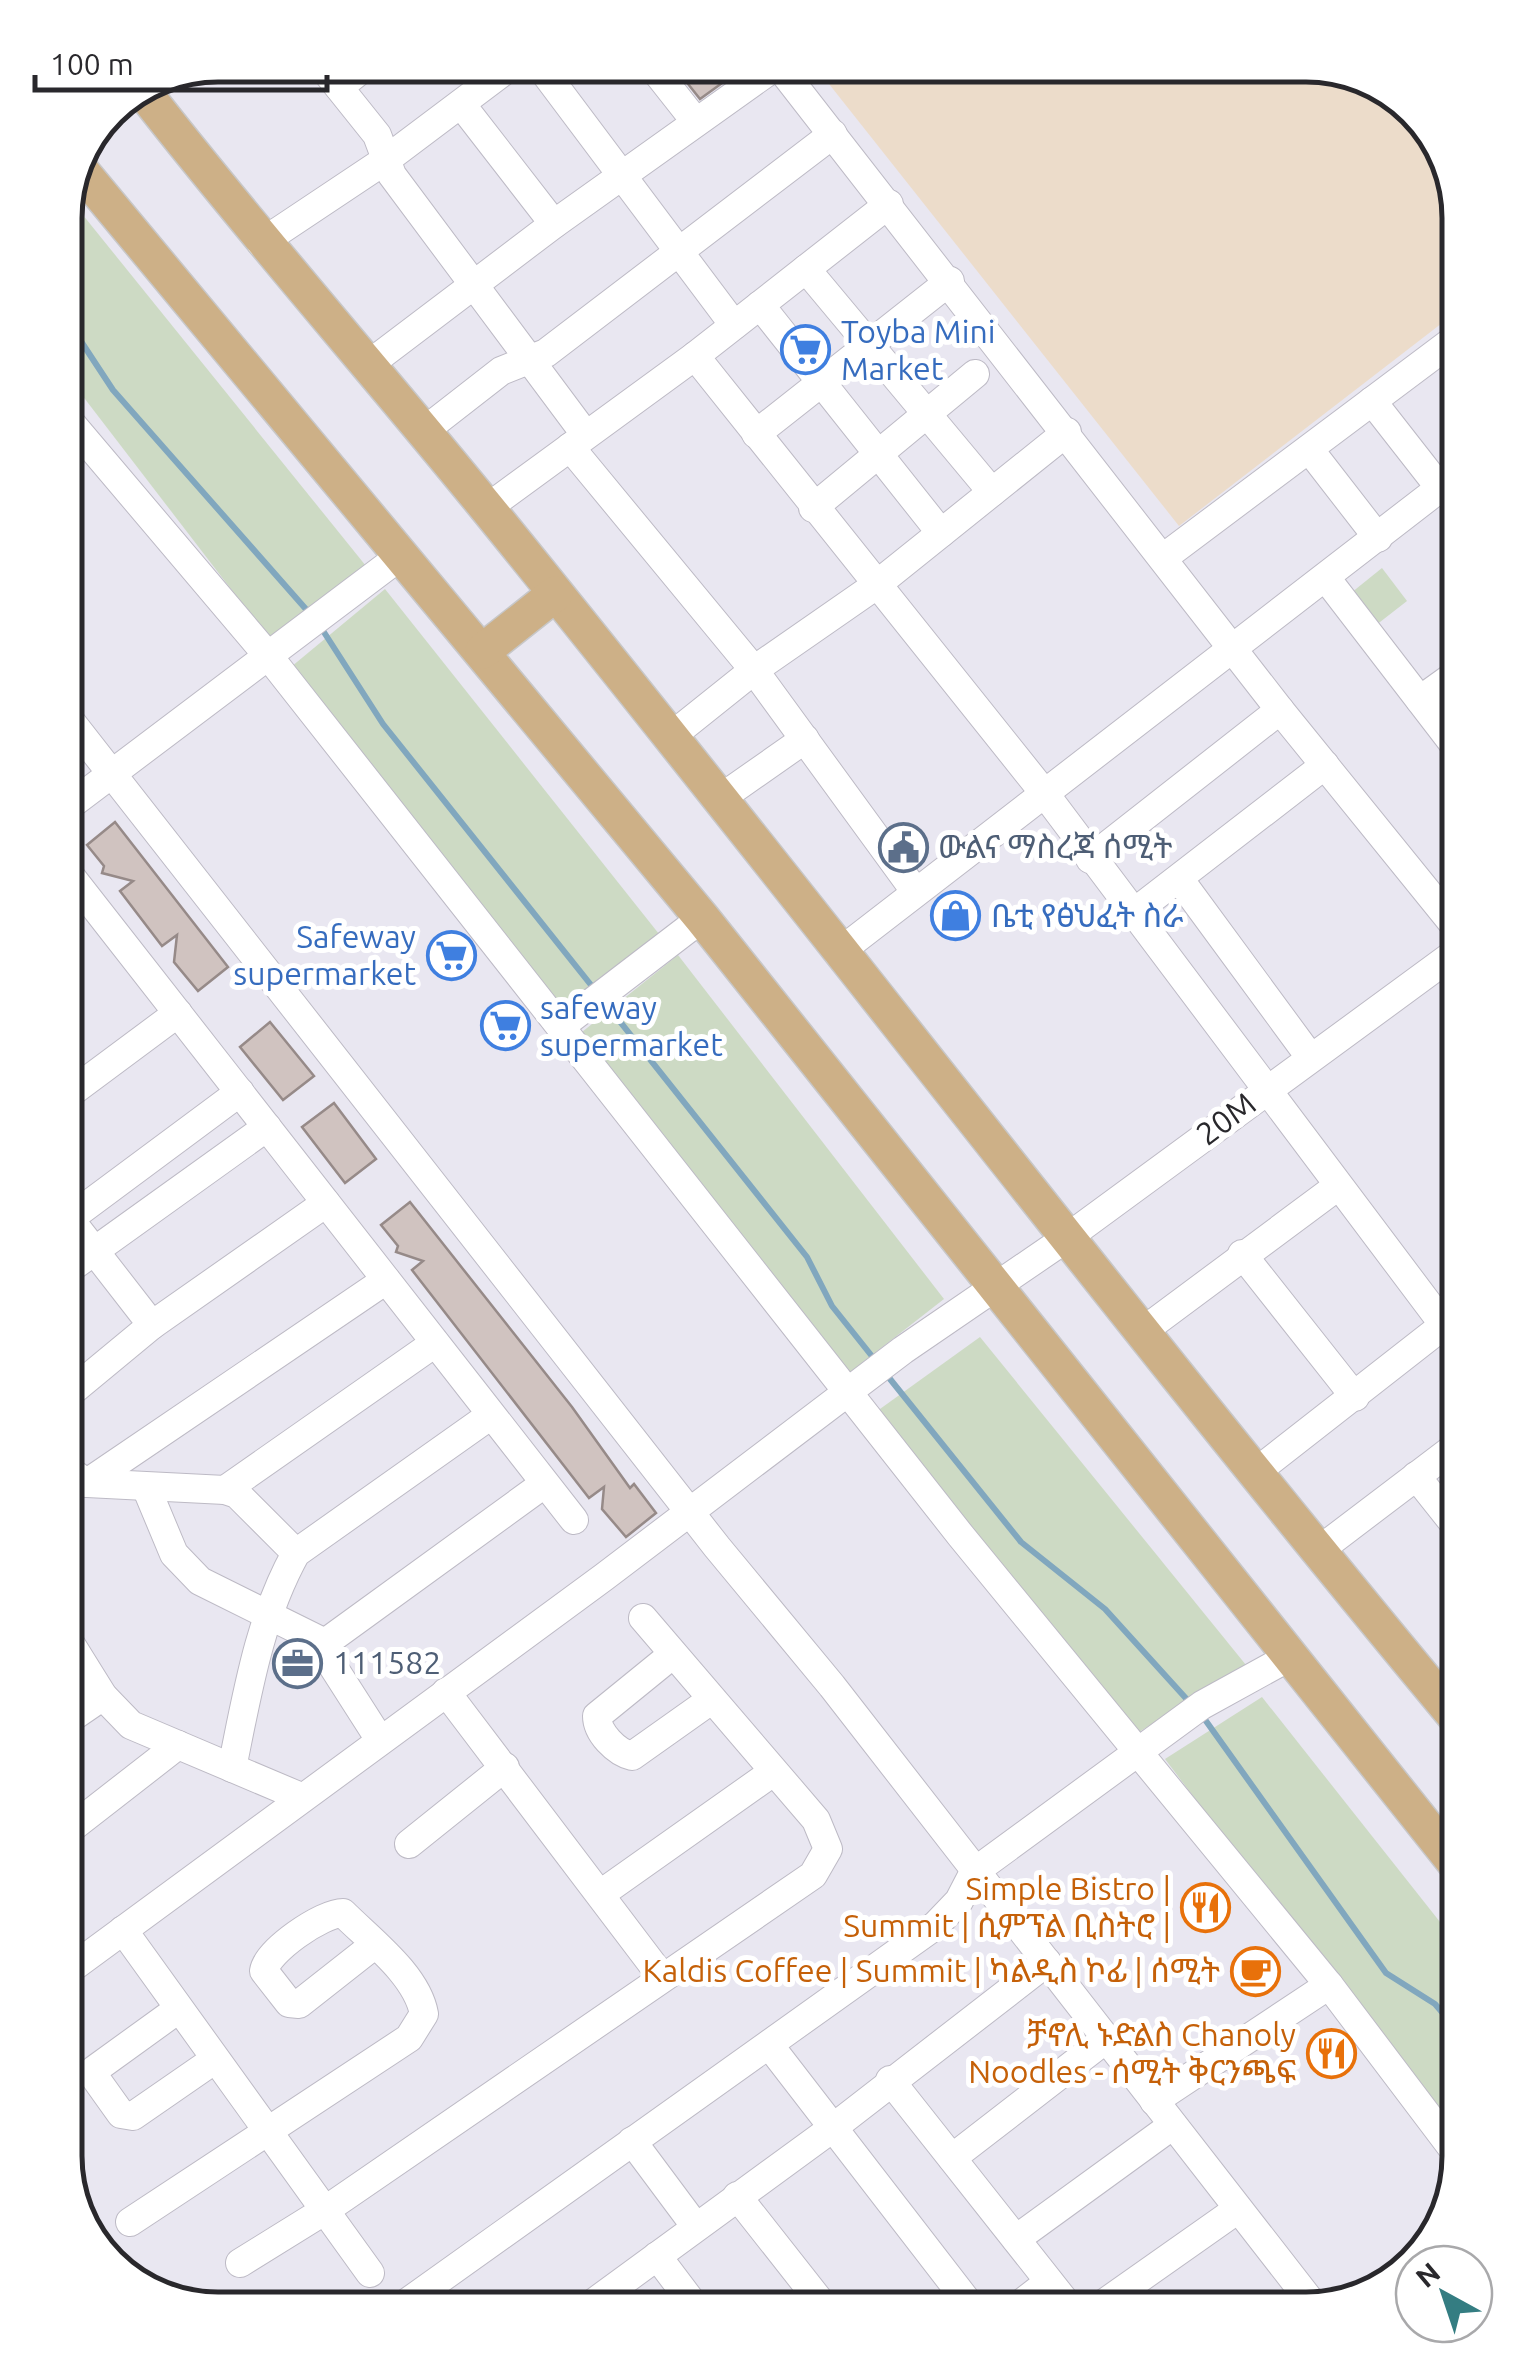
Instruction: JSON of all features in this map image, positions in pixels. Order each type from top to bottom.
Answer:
[{"type":"main road","points":[[150,101],[261,242],[487,508],[1318,1551],[1442,1678]]},
{"type":"main road","points":[[88,180],[702,918],[1442,1847]]},
{"type":"main road","points":[[482,651],[555,594]]},
{"type":"street","points":[[334,83],[376,135],[392,175],[528,360],[577,441],[754,670],[915,892]]},
{"type":"street","points":[[338,88],[344,83]]},
{"type":"street","points":[[261,242],[386,159],[488,83]]},
{"type":"street","points":[[552,83],[734,325]]},
{"type":"street","points":[[665,83],[696,122]]},
{"type":"street","points":[[368,365],[554,224],[752,83]]},
{"type":"street","points":[[792,83],[950,281],[1280,710],[1442,911]]},
{"type":"street","points":[[460,104],[554,224]]},
{"type":"street","points":[[424,431],[501,372],[546,353],[832,134]]},
{"type":"street","points":[[487,508],[695,356],[889,204]]},
{"type":"street","points":[[806,269],[992,492]]},
{"type":"street","points":[[756,434],[950,281]]},
{"type":"street","points":[[760,305],[942,533]]},
{"type":"street","points":[[1164,558],[1442,349]]},
{"type":"street","points":[[695,356],[1045,794],[1090,859],[1442,1322]]},
{"type":"street","points":[[813,508],[975,374]]},
{"type":"street","points":[[1372,401],[1442,473]]},
{"type":"street","points":[[669,738],[754,670],[875,586],[1066,432]]},
{"type":"street","points":[[83,437],[270,658],[561,1026],[858,1384],[1139,1752],[1329,1985],[1442,2135]]},
{"type":"street","points":[[1309,449],[1378,538]]},
{"type":"street","points":[[838,953],[1442,487]]},
{"type":"street","points":[[83,795],[270,658],[322,613],[403,554]]},
{"type":"street","points":[[1326,578],[1442,728]]},
{"type":"street","points":[[1420,700],[1442,684]]},
{"type":"street","points":[[1090,859],[1280,710]]},
{"type":"street","points":[[83,735],[1302,2292]]},
{"type":"street","points":[[718,800],[805,740]]},
{"type":"street","points":[[1132,914],[1325,766]]},
{"type":"street","points":[[1180,880],[1310,1057]]},
{"type":"street","points":[[83,893],[574,1520]]},
{"type":"street","points":[[561,1026],[702,918]]},
{"type":"street","name":"20M","points":[[83,1960],[903,1350],[1068,1236],[1442,962]]},
{"type":"street","points":[[83,1084],[178,1013]]},
{"type":"street","points":[[83,1206],[240,1092]]},
{"type":"street","points":[[83,1260],[268,1127]]},
{"type":"street","points":[[1144,1331],[1242,1254],[1338,1186]]},
{"type":"street","points":[[83,1382],[152,1325],[326,1202]]},
{"type":"street","points":[[83,1239],[152,1325]]},
{"type":"street","points":[[1242,1254],[1356,1397]]},
{"type":"street","points":[[83,1472],[386,1280]]},
{"type":"street","points":[[1256,1472],[1356,1397],[1442,1341]]},
{"type":"street","points":[[225,1490],[435,1343]]},
{"type":"street","points":[[232,1768],[254,1661],[296,1552],[491,1415]]},
{"type":"street","points":[[1318,1551],[1442,1457]]},
{"type":"street","points":[[1416,1476],[1442,1509]]},
{"type":"street","points":[[83,1477],[237,1494],[296,1552]]},
{"type":"street","points":[[324,1643],[544,1484]]},
{"type":"street","points":[[146,1487],[184,1568],[324,1643]]},
{"type":"street","points":[[240,2263],[327,2210],[813,1875],[828,1849],[816,1820],[643,1618]]},
{"type":"street","points":[[324,1643],[325,1654],[380,1740]]},
{"type":"street","points":[[672,1654],[596,1716],[597,1724],[620,1753],[632,1756],[711,1700]]},
{"type":"street","points":[[423,2291],[936,1925],[959,1901],[974,1872],[1192,1712],[1291,1656]]},
{"type":"street","points":[[83,1664],[103,1696],[131,1725],[301,1797]]},
{"type":"street","points":[[446,1692],[662,1977]]},
{"type":"street","points":[[83,1710],[103,1696]]},
{"type":"street","points":[[83,1819],[178,1745]]},
{"type":"street","points":[[409,1844],[504,1768]]},
{"type":"street","points":[[602,1893],[773,1772]]},
{"type":"street","points":[[123,1930],[370,2273]]},
{"type":"street","points":[[130,2222],[408,2038],[424,2014],[420,1994],[374,1945]]},
{"type":"street","points":[[609,2291],[834,2127],[1047,1962]]},
{"type":"street","points":[[1154,2101],[1329,1985]]},
{"type":"street","points":[[177,2010],[94,2070],[96,2079],[121,2114],[133,2116],[214,2060]]},
{"type":"street","points":[[952,2158],[1106,2039]]},
{"type":"street","points":[[770,2046],[960,2292]]},
{"type":"street","points":[[890,2080],[1058,2292]]},
{"type":"street","points":[[1016,2239],[1173,2125]]},
{"type":"street","points":[[632,2141],[696,2227]]},
{"type":"street","points":[[737,2196],[812,2292]]},
{"type":"street","points":[[1120,2292],[1238,2209]]},
{"type":"street","points":[[657,2256],[684,2291]]},
{"type":"street","points":[[1037,2292],[1050,2282]]},
{"type":"shaded area","points":[[828,83],[1314,83],[1366,97],[1408,129],[1419,143],[1437,183],[1442,218],[1442,323],[1179,526]]},
{"type":"green space","points":[[83,215],[366,566],[270,640],[83,396]]},
{"type":"green space","points":[[1382,568],[1407,601],[1371,629],[1346,597]]},
{"type":"green space","points":[[385,589],[663,939],[566,1013],[291,667]]},
{"type":"green space","points":[[678,955],[944,1299],[844,1377],[577,1036]]},
{"type":"green space","points":[[980,1337],[1246,1665],[1139,1732],[873,1414]]},
{"type":"green space","points":[[1262,1697],[1442,1925],[1442,2126],[1165,1759]]},
{"type":"building","points":[[687,83],[722,83],[700,99]]},
{"type":"building","points":[[115,822],[228,967],[198,991],[174,962],[177,935],[162,946],[120,891],[133,881],[102,873],[104,866],[87,845]]},
{"type":"building","points":[[270,1022],[314,1076],[283,1100],[240,1047]]},
{"type":"building","points":[[334,1103],[376,1159],[345,1183],[302,1127]]},
{"type":"building","points":[[410,1202],[572,1407],[630,1488],[634,1484],[656,1513],[626,1537],[602,1509],[604,1487],[589,1498],[412,1270],[423,1261],[396,1252],[398,1246],[381,1225]]},
{"type":"waterway","points":[[83,344],[113,390],[312,616]]},
{"type":"waterway","points":[[320,626],[383,724],[595,990]]},
{"type":"waterway","points":[[606,1004],[807,1257],[832,1306],[875,1360]]},
{"type":"waterway","points":[[886,1374],[1021,1542],[1105,1609],[1192,1705]]},
{"type":"waterway","points":[[1201,1714],[1386,1973],[1442,2012]]},
{"type":"place","name":"Toyba Mini Market","points":[[806,350]]},
{"type":"place","name":"ውልና ማስረጃ ሰሚት","points":[[903,847]]},
{"type":"place","name":"ቤቲ የፅህፈት ስራ","points":[[956,916]]},
{"type":"place","name":"Safeway supermarket","points":[[451,955]]},
{"type":"place","name":"safeway supermarket","points":[[505,1026]]},
{"type":"place","name":"111582","points":[[298,1663]]},
{"type":"place","name":"Simple Bistro | Summit | ሲምፕል ቢስትሮ |","points":[[1206,1907]]},
{"type":"place","name":"Kaldis Coffee | Summit | ካልዲስ ኮፊ | ሰሚት","points":[[1255,1971]]},
{"type":"place","name":"ቻኖሊ ኑድልስ Chanoly Noodles - ሰሚት ቅርንጫፍ","points":[[1331,2053]]}]
